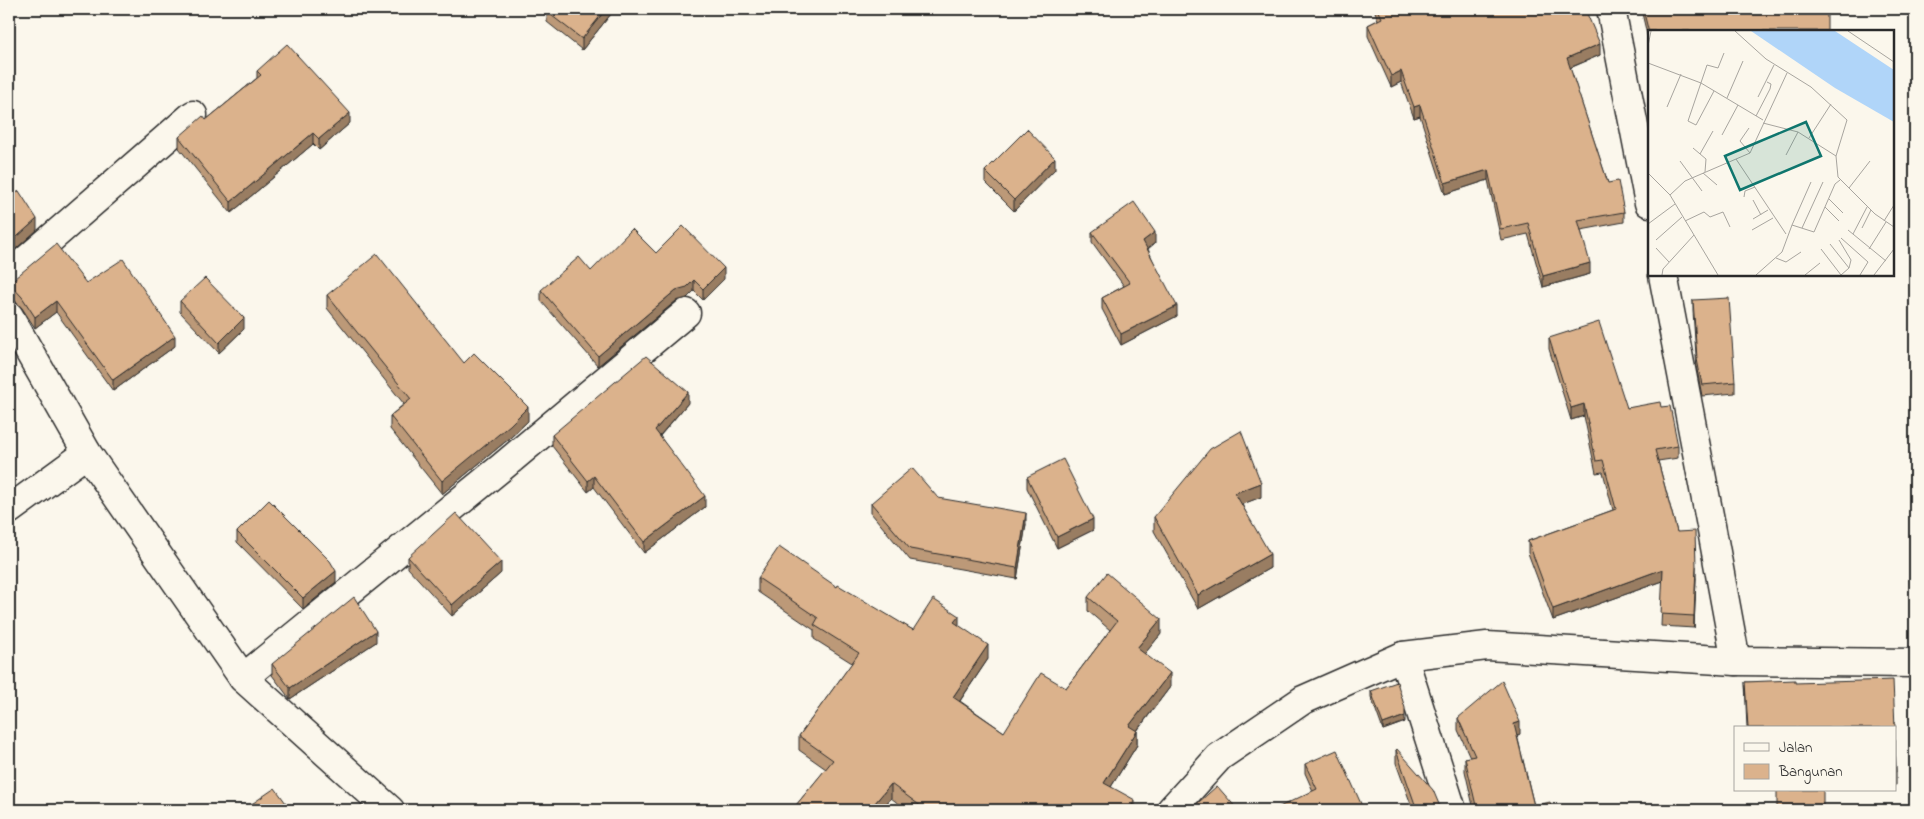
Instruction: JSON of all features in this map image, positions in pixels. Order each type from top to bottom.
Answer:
[{"type":"street","points":[[1611,9],[1648,199]]},
{"type":"street","points":[[9,275],[193,115]]},
{"type":"street","points":[[1663,276],[1736,660]]},
{"type":"street","points":[[243,678],[502,467],[686,313]]},
{"type":"street","points":[[9,316],[87,454],[243,678],[390,810]]},
{"type":"street","points":[[9,510],[87,454]]},
{"type":"street","points":[[1171,810],[1219,757],[1303,700],[1403,656],[1488,646],[1736,660],[1915,663]]},
{"type":"street","points":[[1403,656],[1452,810]]},
{"type":"building","points":[[549,9],[606,9],[582,39],[547,12]]},
{"type":"building","points":[[1378,9],[1585,9],[1600,44],[1567,58],[1608,183],[1618,181],[1624,212],[1578,220],[1590,263],[1543,276],[1528,223],[1501,229],[1488,170],[1445,183],[1420,105],[1414,107],[1401,71],[1391,76],[1368,25],[1382,18]]},
{"type":"building","points":[[1643,9],[1827,9],[1827,30],[1648,30]]},
{"type":"building","points":[[287,44],[350,113],[319,139],[313,133],[231,202],[179,137],[203,116],[206,120],[261,75],[257,71]]},
{"type":"building","points":[[1027,129],[1055,158],[1014,200],[985,171]]},
{"type":"building","points":[[19,191],[37,219],[9,244],[9,198]]},
{"type":"building","points":[[1134,202],[1155,232],[1143,241],[1177,306],[1121,334],[1102,298],[1130,283],[1092,232]]},
{"type":"building","points":[[683,226],[724,268],[703,289],[694,280],[687,287],[676,290],[598,356],[541,290],[579,257],[591,271],[632,229],[656,253]]},
{"type":"building","points":[[56,244],[86,283],[123,259],[175,336],[113,380],[56,301],[35,317],[22,297],[9,283]]},
{"type":"building","points":[[377,254],[464,363],[474,353],[528,407],[510,425],[442,481],[390,416],[411,399],[327,295]]},
{"type":"building","points":[[205,278],[244,318],[219,343],[180,301]]},
{"type":"building","points":[[1729,298],[1735,382],[1702,385],[1697,359],[1693,300]]},
{"type":"building","points":[[1599,322],[1627,408],[1660,402],[1661,407],[1670,406],[1678,446],[1655,450],[1677,532],[1695,531],[1694,616],[1661,614],[1663,569],[1553,609],[1528,541],[1616,509],[1603,460],[1596,461],[1584,404],[1571,408],[1549,338]]},
{"type":"building","points":[[646,356],[688,392],[655,430],[705,496],[644,542],[594,476],[588,481],[552,435]]},
{"type":"building","points":[[1241,431],[1261,483],[1235,493],[1270,554],[1198,595],[1154,517],[1210,449]]},
{"type":"building","points":[[1063,459],[1093,519],[1057,537],[1027,477]]},
{"type":"building","points":[[912,468],[938,498],[1026,513],[1017,568],[910,549],[871,503]]},
{"type":"building","points":[[269,500],[330,561],[336,571],[303,598],[237,532]]},
{"type":"building","points":[[456,513],[501,562],[452,605],[408,557]]},
{"type":"building","points":[[779,547],[837,587],[838,585],[913,630],[933,599],[959,616],[954,622],[988,645],[953,697],[1004,732],[1041,673],[1066,688],[1117,621],[1088,597],[1107,573],[1161,619],[1137,648],[1170,673],[1129,726],[1137,731],[1104,783],[1135,800],[1129,810],[926,810],[891,784],[869,810],[792,810],[833,760],[799,736],[859,653],[814,625],[818,618],[758,578]]},
{"type":"building","points":[[354,597],[376,631],[290,688],[272,664]]},
{"type":"building","points":[[1795,680],[1795,683],[1893,680],[1895,726],[1748,726],[1745,682]]},
{"type":"building","points":[[1502,681],[1520,722],[1514,724],[1534,806],[1550,802],[1552,810],[1477,810],[1465,758],[1475,756],[1458,718]]},
{"type":"building","points":[[1397,682],[1405,708],[1405,716],[1383,724],[1371,691]]},
{"type":"building","points":[[1397,749],[1433,790],[1441,809],[1444,810],[1417,810]]},
{"type":"building","points":[[1337,750],[1362,806],[1352,810],[1273,810],[1317,789],[1305,764]]},
{"type":"building","points":[[1217,786],[1238,810],[1190,810]]},
{"type":"building","points":[[275,788],[291,810],[243,810]]},
{"type":"building","points":[[1777,792],[1823,792],[1823,810],[1777,810]]}]
